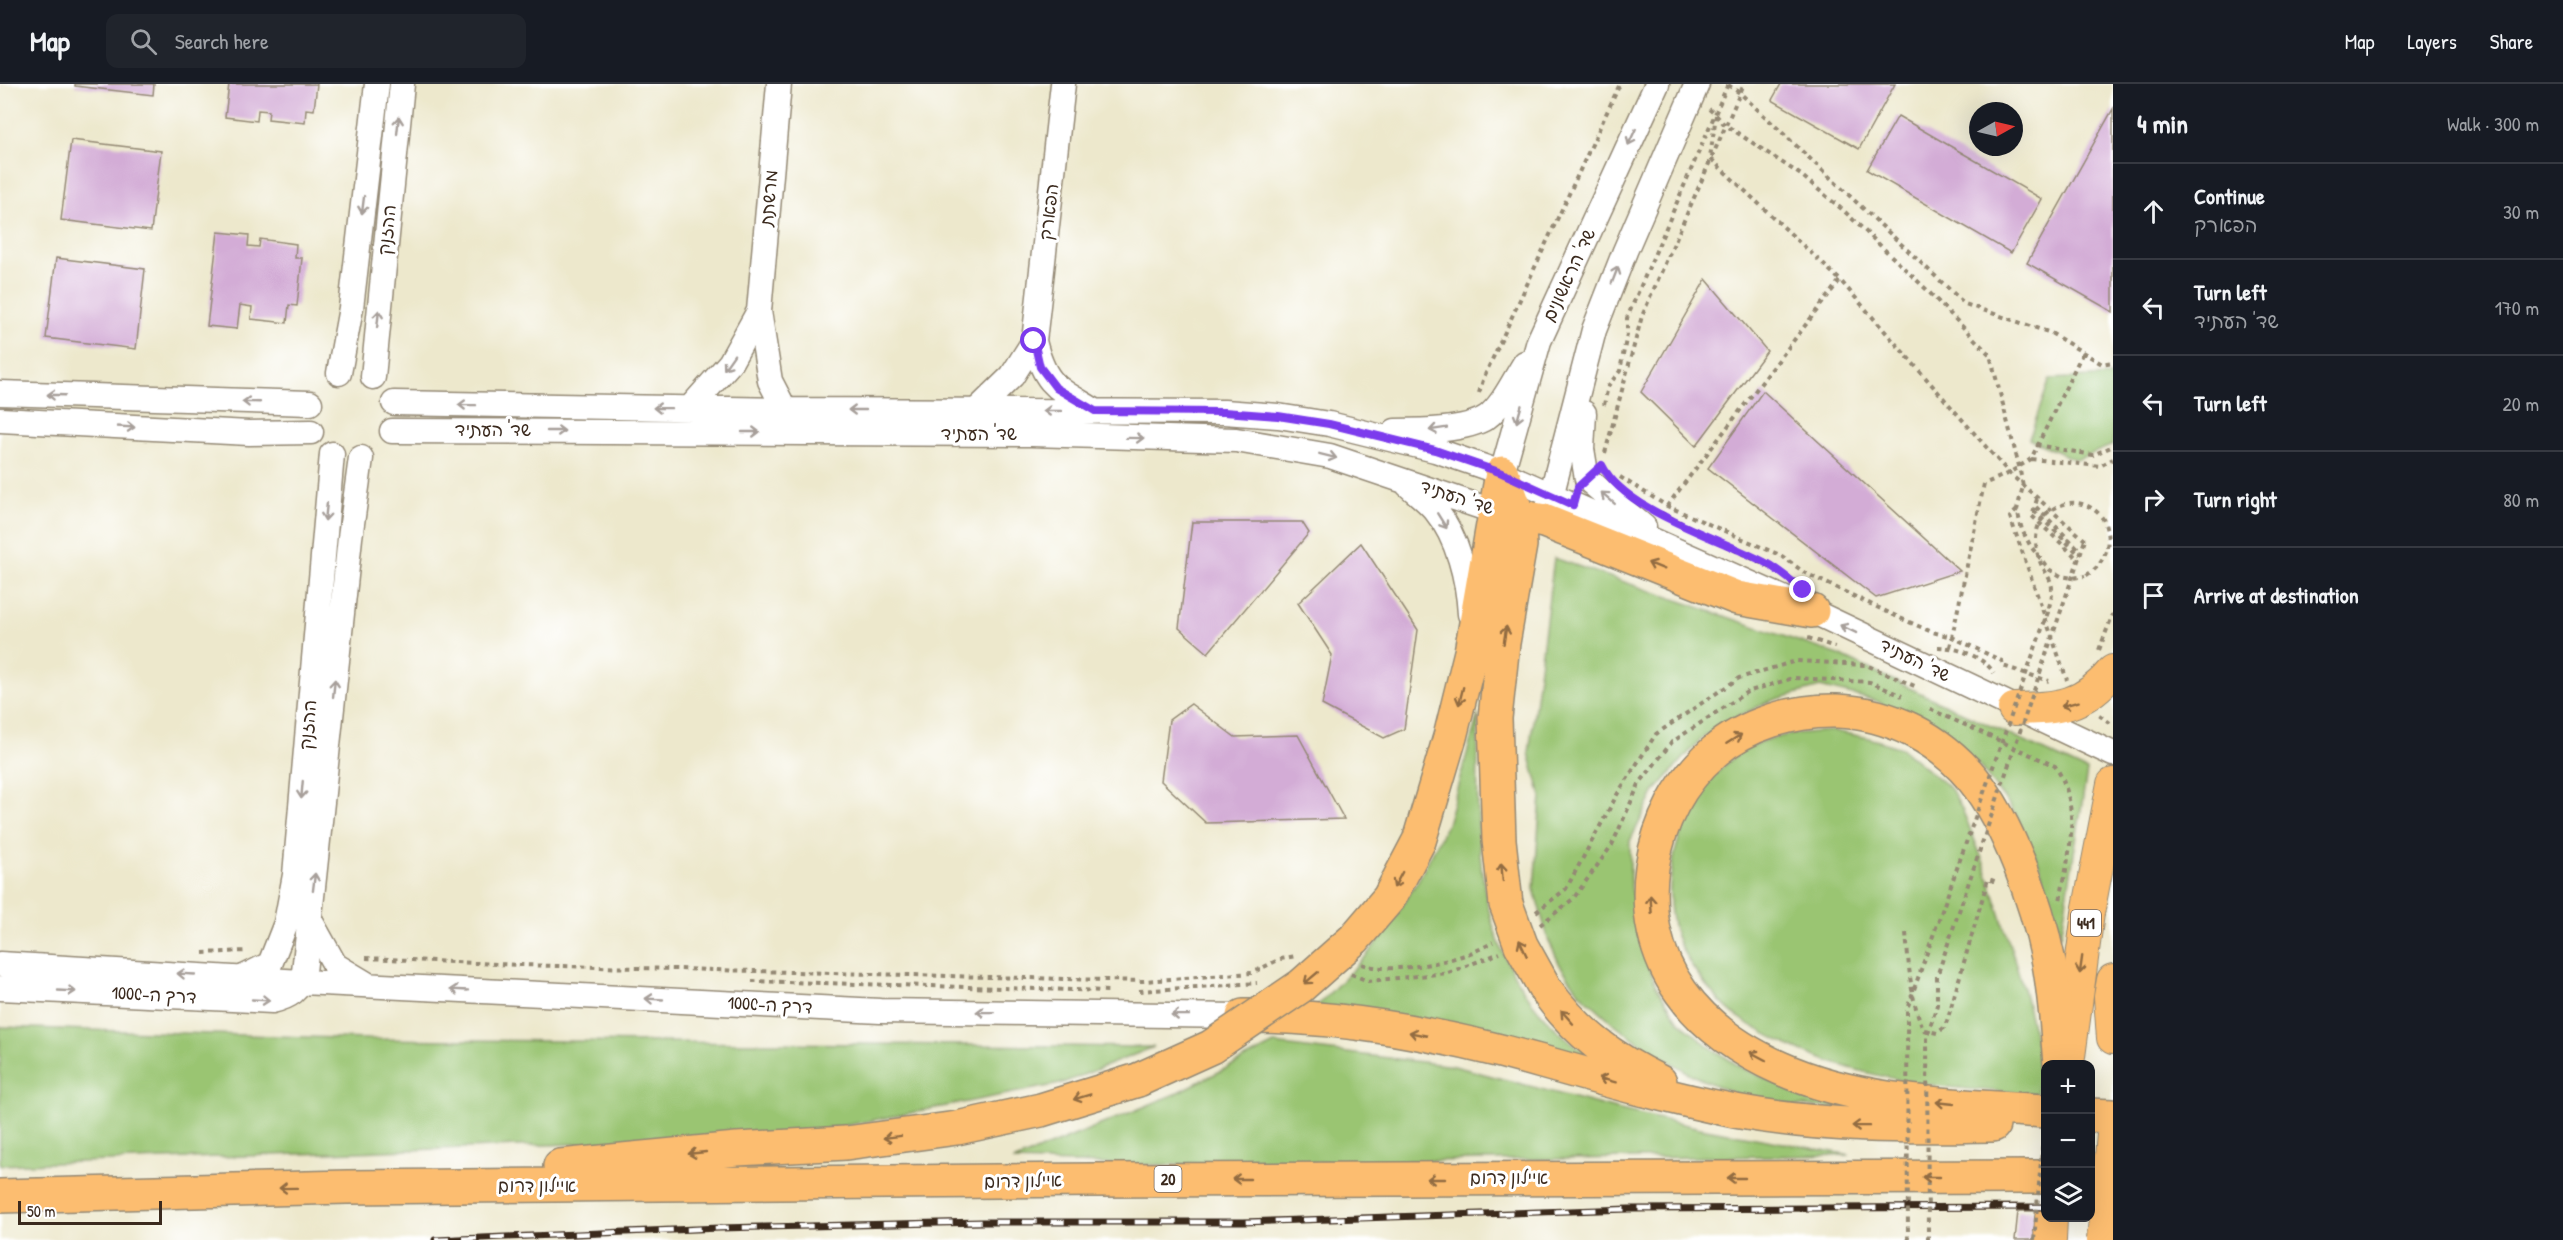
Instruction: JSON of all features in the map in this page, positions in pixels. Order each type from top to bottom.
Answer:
[{"type":"highway","points":[[1502,473],[1520,513],[1499,840],[1518,910],[1521,945],[1546,990],[1563,1013],[1597,1045],[1638,1071],[1704,1104]]},
{"type":"highway","points":[[1520,513],[1737,598],[1812,611]]},
{"type":"highway","points":[[347,1187],[737,1149],[846,1143],[957,1128],[1041,1110],[1138,1080],[1210,1047],[1354,950],[1389,898],[1419,841],[1450,737],[1471,652],[1520,513]]},
{"type":"highway","points":[[2041,1111],[1857,1093],[1813,1081],[1778,1067],[1745,1050],[1720,1033],[1680,991],[1665,964],[1650,910],[1650,882],[1660,831],[1681,789],[1714,752],[1737,737],[1755,726],[1800,714],[1828,711],[1872,715],[1919,733],[1973,779],[2005,834],[2025,878],[2048,958],[2059,1060]]},
{"type":"highway","points":[[1239,1016],[1291,1015],[1375,1025],[1467,1043],[1704,1104],[1785,1120],[1844,1125],[1916,1127],[2041,1125]]},
{"type":"highway","points":[[2095,1115],[2113,1116]]},
{"type":"highway","points":[[2095,1124],[2113,1123]]},
{"type":"highway","name":"איילון דרום","points":[[0,1196],[347,1187],[1093,1180],[2041,1177]]},
{"type":"highway","points":[[2095,1177],[2113,1177]]},
{"type":"main road","points":[[2019,709],[2061,706],[2079,702],[2092,693],[2113,671]]},
{"type":"main road","name":"441","points":[[2069,1060],[2088,913],[2113,783]]},
{"type":"main road","points":[[2113,980],[2110,997],[2113,1038]]},
{"type":"main road","points":[[2103,1240],[2113,1135]]},
{"type":"main road","points":[[2049,1240],[2051,1222]]},
{"type":"street","name":"ההזנק","points":[[339,373],[351,308],[377,84]]},
{"type":"street","name":"ההזנק","points":[[373,377],[402,84]]},
{"type":"street","name":"מרשתת","points":[[779,84],[759,312],[770,381],[785,410]]},
{"type":"street","name":"הפארק","points":[[1064,84],[1034,341],[1040,367],[1056,388],[1095,411]]},
{"type":"street","name":"שד' הראשונים","points":[[1502,473],[1539,341],[1657,84]]},
{"type":"street","points":[[1520,513],[1624,251],[1694,89]]},
{"type":"street","name":"מרשתת","points":[[690,408],[730,363],[759,312]]},
{"type":"street","points":[[1594,330],[1582,449],[1594,472],[1671,548]]},
{"type":"street","name":"הפארק","points":[[976,411],[1012,376],[1034,341]]},
{"type":"street","points":[[1361,431],[1432,431],[1471,423],[1487,416],[1501,400],[1539,341]]},
{"type":"street","points":[[362,372],[373,377],[382,384],[394,403],[395,422],[392,431],[380,448],[361,458],[341,458],[323,449],[311,432],[308,413],[310,403],[320,384],[339,373],[362,372]]},
{"type":"street","points":[[0,393],[310,403]]},
{"type":"street","name":"שד' העתיד","points":[[394,403],[785,410],[1224,412],[1278,416],[1361,431],[1435,450],[1502,473],[1520,513]]},
{"type":"street","points":[[0,420],[249,433],[311,432]]},
{"type":"street","name":"שד' העתיד","points":[[392,431],[1008,434],[1236,440],[1330,456],[1520,513],[1671,548],[1812,611],[2113,754]]},
{"type":"street","name":"ההזנק","points":[[273,956],[286,923],[295,875],[332,454]]},
{"type":"street","name":"ההזנק","points":[[302,982],[350,538],[361,458]]},
{"type":"street","points":[[1402,479],[1436,511],[1452,537],[1469,590],[1471,652]]},
{"type":"street","points":[[310,920],[329,958],[335,965],[370,986]]},
{"type":"street","points":[[244,977],[270,964],[273,956]]},
{"type":"street","name":"דרך ה-1000","points":[[0,964],[370,986],[880,1011],[1239,1016]]},
{"type":"street","name":"דרך ה-1000","points":[[0,988],[272,1001],[286,998],[297,990],[302,982]]},
{"type":"path","points":[[1471,423],[1484,376],[1620,84]]},
{"type":"path","points":[[1603,408],[1608,387],[1620,371],[1627,334],[1627,318],[1728,84],[1965,304],[2051,333],[2102,364],[2113,362]]},
{"type":"path","points":[[1594,472],[1622,396],[1641,316],[1724,124],[1744,84]]},
{"type":"path","points":[[1694,89],[1724,124],[1802,175],[1844,211],[1926,289],[1990,355],[2023,486],[2017,510],[2022,530],[2031,547],[2036,554],[2042,562],[2061,576],[2073,578],[2085,576],[2096,570],[2105,560],[2110,536],[2104,519],[2090,507],[2079,503],[2067,503],[2055,507],[2045,515],[2039,525],[2036,537],[2037,549],[2039,557],[2042,565],[2053,590],[2048,612],[1907,1009],[1908,1240]]},
{"type":"path","points":[[1710,158],[1716,115]]},
{"type":"path","points":[[1710,158],[1840,280],[2009,473],[2085,540],[1937,976],[1937,1005],[1927,1036],[1928,1240]]},
{"type":"path","points":[[1667,506],[1840,280]]},
{"type":"path","points":[[2031,459],[2083,352]]},
{"type":"path","points":[[1594,472],[1600,442]]},
{"type":"path","points":[[2036,445],[2093,455],[2113,446]]},
{"type":"path","points":[[1950,647],[1984,484],[2009,473],[2031,459],[2100,466],[2113,459]]},
{"type":"path","points":[[1594,472],[1782,556],[1805,573],[1932,632],[1952,637],[2002,661],[2003,666],[2059,684]]},
{"type":"path","points":[[2034,511],[2037,499]]},
{"type":"path","points":[[2017,510],[2010,517],[2070,688]]},
{"type":"path","points":[[2034,511],[2080,555]]},
{"type":"path","points":[[2034,511],[2080,555]]},
{"type":"path","points":[[1660,513],[1776,570]]},
{"type":"path","points":[[1934,647],[1950,647],[1988,663],[1996,676]]},
{"type":"path","points":[[1518,910],[1566,889],[1618,793],[1656,734],[1739,678],[1796,661],[1866,665],[1921,688]]},
{"type":"path","points":[[1537,927],[1573,899],[1612,845],[1639,784],[1672,742],[1747,692],[1792,678],[1848,680],[1870,682],[1912,700]]},
{"type":"path","points":[[1922,705],[2055,766],[2065,781],[2073,830],[2057,913]]},
{"type":"path","points":[[1906,933],[1910,974],[1919,1020],[1924,1030],[1937,1033],[1944,1028],[1947,1021],[1988,879],[1996,880],[1999,888]]},
{"type":"path","points":[[1354,950],[1374,969],[1445,962],[1498,939]]},
{"type":"path","points":[[1341,969],[1368,981],[1448,973],[1508,948]]},
{"type":"path","points":[[202,953],[249,951],[273,956]]},
{"type":"path","points":[[329,958],[1144,981],[1252,973],[1280,959],[1299,956]]},
{"type":"path","points":[[1128,991],[1256,984],[1266,979]]},
{"type":"path","points":[[748,981],[1116,991]]},
{"type":"path","points":[[2034,1240],[2045,1114]]},
{"type":"green space","points":[[2113,376],[2113,445],[2076,460],[2029,439],[2050,379]]},
{"type":"green space","points":[[1554,558],[1839,655],[2087,771],[2061,936],[2038,861],[2016,815],[1978,764],[1877,701],[1820,687],[1770,701],[1722,724],[1699,741],[1655,791],[1630,841],[1630,878],[1638,935],[1656,986],[1679,1021],[1711,1048],[1742,1068],[1783,1086],[1892,1111],[1780,1105],[1738,1095],[1694,1076],[1644,1046],[1612,1022],[1580,993],[1560,965],[1548,939],[1534,889],[1541,796],[1529,753]]},
{"type":"green space","points":[[1478,715],[1479,847],[1484,888],[1494,929],[1510,967],[1533,1003],[1565,1037],[1614,1071],[1316,1007],[1366,956],[1389,927],[1419,879],[1447,824]]},
{"type":"green space","points":[[1834,731],[1869,738],[1901,748],[1951,789],[1962,809],[1985,866],[2022,984],[2039,1056],[2037,1093],[1919,1083],[1843,1066],[1806,1053],[1771,1036],[1728,1009],[1710,990],[1685,954],[1675,933],[1670,906],[1671,877],[1676,848],[1686,820],[1701,794],[1719,771],[1741,753],[1766,740],[1792,734]]},
{"type":"green space","points":[[0,1027],[367,1039],[1154,1047],[1060,1084],[792,1136],[0,1165]]},
{"type":"green space","points":[[1274,1044],[1454,1066],[1616,1109],[1700,1128],[1850,1155],[1132,1165],[1013,1161],[1175,1094]]},
{"type":"building","points":[[75,84],[154,84],[153,95],[75,86]]},
{"type":"building","points":[[229,84],[317,84],[314,110],[306,109],[305,123],[268,119],[269,111],[258,110],[257,121],[225,117]]},
{"type":"building","points":[[1781,84],[1895,84],[1859,149],[1772,100]]},
{"type":"building","points":[[2113,109],[2113,312],[2027,263]]},
{"type":"building","points":[[1898,116],[2042,199],[2011,253],[1867,170]]},
{"type":"building","points":[[71,140],[161,151],[151,231],[61,220]]},
{"type":"building","points":[[218,232],[249,235],[248,246],[259,247],[260,239],[296,244],[295,258],[302,258],[297,306],[289,305],[287,323],[251,319],[252,307],[240,305],[237,329],[207,326]]},
{"type":"building","points":[[56,258],[145,269],[136,349],[46,338]]},
{"type":"building","points":[[1706,279],[1767,351],[1696,446],[1641,392]]},
{"type":"building","points":[[1763,391],[1960,571],[1876,598],[1708,468]]},
{"type":"building","points":[[1192,522],[1302,522],[1309,533],[1208,653],[1179,628]]},
{"type":"building","points":[[1361,543],[1418,630],[1404,729],[1384,738],[1322,705],[1332,655],[1298,603]]},
{"type":"building","points":[[1191,704],[1235,737],[1298,735],[1344,819],[1206,823],[1161,781],[1169,720]]},
{"type":"building","points":[[2018,1211],[2036,1211],[2034,1240],[2015,1240]]},
{"type":"railway","points":[[435,1240],[720,1228],[982,1222],[1244,1222],[1629,1209],[2041,1207]]},
{"type":"railway","points":[[2095,1207],[2113,1207]]},
{"type":"route","points":[[1034,341],[1040,367],[1056,388],[1095,411],[1224,412],[1278,416],[1329,424],[1435,450],[1502,473],[1573,505],[1578,487],[1602,465],[1607,476],[1619,489],[1639,503],[1767,564],[1803,590]]}]
